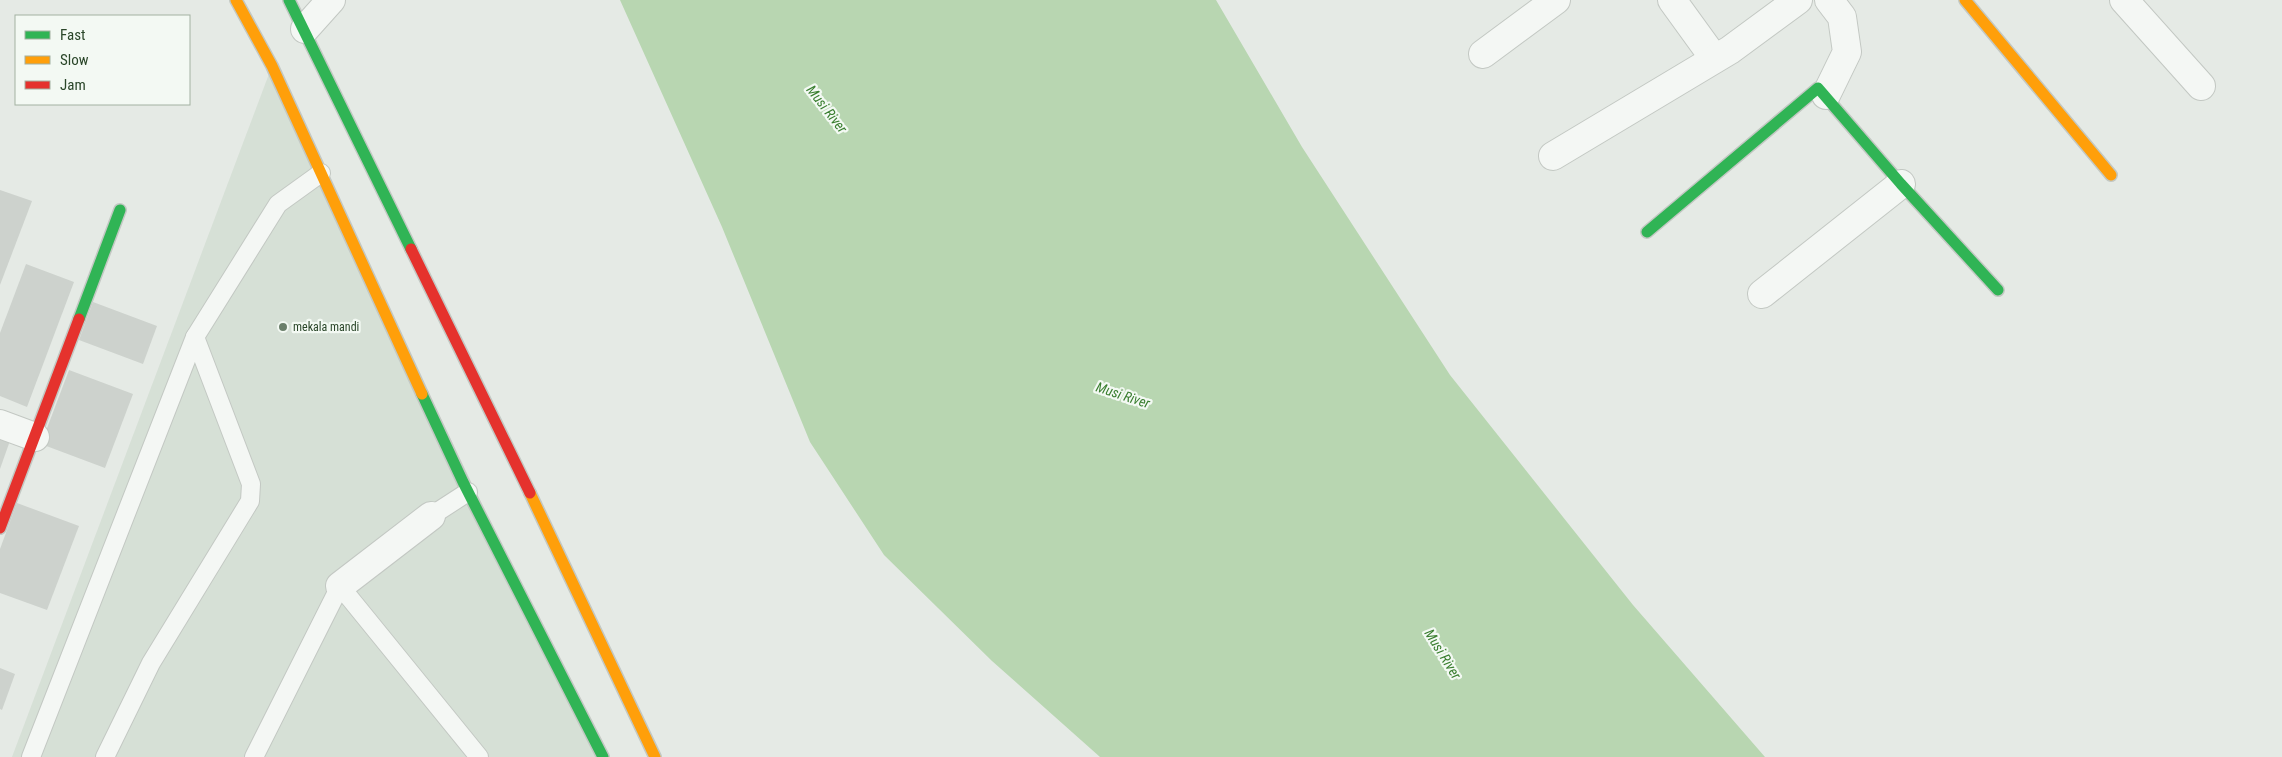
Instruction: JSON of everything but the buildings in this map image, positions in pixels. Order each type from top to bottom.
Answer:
[{"type":"street","points":[[236,0],[272,66],[468,492],[603,757]]},
{"type":"street","points":[[289,0],[305,29],[526,486],[655,757]]},
{"type":"street","points":[[305,29],[331,0]]},
{"type":"street","points":[[1483,54],[1556,0]]},
{"type":"street","points":[[1672,0],[1714,58]]},
{"type":"street","points":[[1553,156],[1730,50],[1798,0]]},
{"type":"street","points":[[1826,95],[1847,52],[1842,17],[1829,0]]},
{"type":"street","points":[[1965,0],[2111,176]]},
{"type":"street","points":[[2124,0],[2201,86]]},
{"type":"street","points":[[1647,232],[1818,88],[1901,184],[1998,290]]},
{"type":"street","points":[[1762,294],[1901,184]]},
{"type":"street","points":[[0,528],[120,210]]},
{"type":"street","points":[[0,424],[35,437]]},
{"type":"street","points":[[340,586],[431,516]]},
{"type":"lane","points":[[31,757],[195,337],[278,204],[321,173]]},
{"type":"lane","points":[[105,757],[151,663],[250,501],[250,484],[195,337]]},
{"type":"lane","points":[[431,516],[468,492]]},
{"type":"lane","points":[[254,757],[340,586],[479,757]]},
{"type":"shaded area","name":"mekala mandi","points":[[272,66],[603,757],[12,757]]},
{"type":"water","name":"Musi River","points":[[620,0],[1216,0],[1302,147],[1450,375],[1633,605],[1765,757],[1100,757],[992,661],[884,555],[810,442],[722,227]]},
{"type":"traffic: fast","points":[[289,0],[411,249]]},
{"type":"traffic: fast","points":[[1647,232],[1818,88],[1901,184],[1998,290]]},
{"type":"traffic: fast","points":[[79,319],[120,210]]},
{"type":"traffic: fast","points":[[422,394],[463,482],[603,757]]},
{"type":"traffic: slow","points":[[236,0],[272,66],[422,394]]},
{"type":"traffic: slow","points":[[1965,0],[2111,175]]},
{"type":"traffic: slow","points":[[530,493],[655,757]]},
{"type":"traffic: jam","points":[[411,249],[530,493]]},
{"type":"traffic: jam","points":[[0,528],[79,319]]},
{"type":"place","name":"mekala mandi","points":[[283,327]]}]
